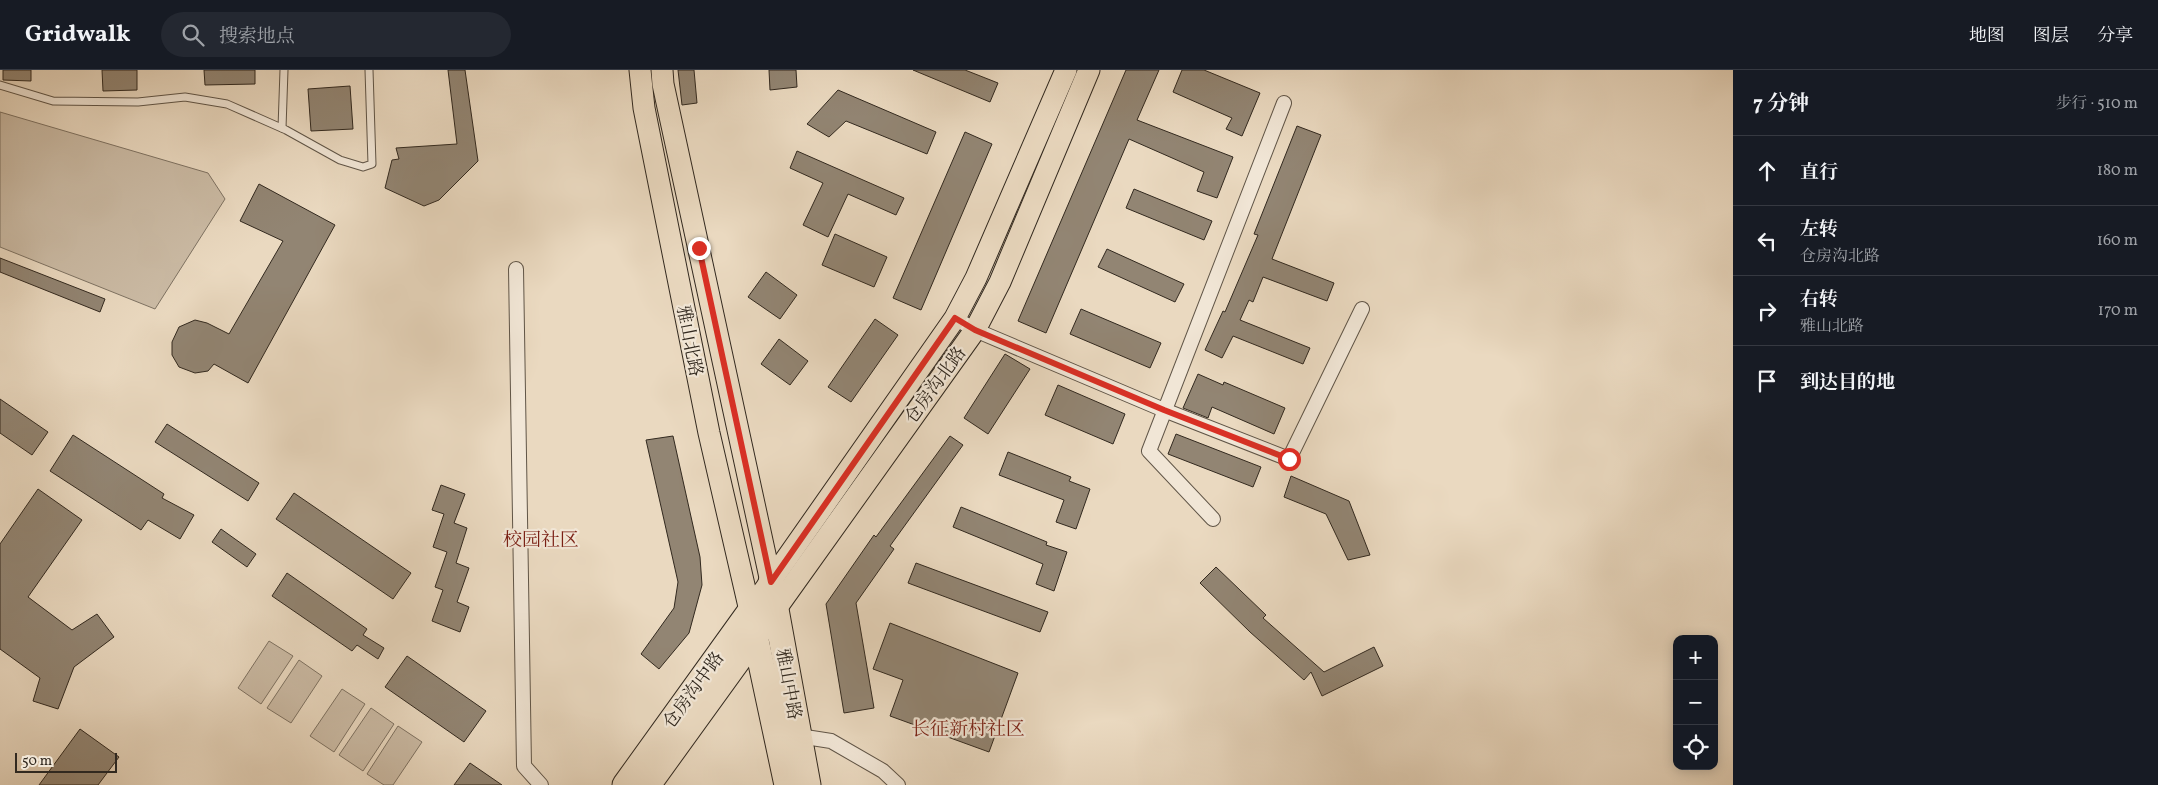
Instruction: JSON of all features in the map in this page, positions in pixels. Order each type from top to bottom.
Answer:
[{"type":"highway","name":"雅山中路","points":[[763,609],[799,736],[808,785]]},
{"type":"highway","name":"雅山中路","points":[[763,609],[787,785]]},
{"type":"highway","name":"仓房沟中路","points":[[625,785],[763,609]]},
{"type":"highway","name":"仓房沟中路","points":[[648,785],[763,609]]},
{"type":"main road","name":"雅山北路","points":[[640,70],[644,108],[703,404],[763,609]]},
{"type":"main road","name":"雅山北路","points":[[662,70],[763,609]]},
{"type":"main road","name":"仓房沟北路","points":[[763,609],[955,318],[976,278],[1066,70]]},
{"type":"main road","name":"仓房沟北路","points":[[763,609],[975,330],[1000,282],[1089,70]]},
{"type":"street","points":[[1213,519],[1149,451],[1284,103]]},
{"type":"street","points":[[516,269],[524,766],[541,785]]},
{"type":"street","points":[[955,318],[975,330],[1164,410],[1289,459],[1362,309]]},
{"type":"street","points":[[799,736],[831,741],[883,770],[898,785]]},
{"type":"lane","points":[[282,128],[284,70]]},
{"type":"lane","points":[[0,85],[53,101],[138,102],[185,97],[226,104],[282,128],[340,160],[363,167],[372,164],[369,70]]},
{"type":"shaded area","points":[[0,112],[208,173],[225,199],[155,309],[0,247]]},
{"type":"shaded area","points":[[269,641],[293,656],[261,704],[238,688]]},
{"type":"shaded area","points":[[299,660],[322,676],[291,723],[267,708]]},
{"type":"shaded area","points":[[342,689],[365,704],[334,752],[310,736]]},
{"type":"shaded area","points":[[371,708],[394,724],[363,771],[339,755]]},
{"type":"shaded area","points":[[398,726],[422,742],[393,785],[384,785],[367,774]]},
{"type":"building","points":[[3,70],[31,70],[31,81],[3,80]]},
{"type":"building","points":[[102,70],[137,70],[137,90],[103,91]]},
{"type":"building","points":[[204,70],[255,70],[255,84],[205,85]]},
{"type":"building","points":[[448,70],[465,70],[478,161],[439,200],[424,206],[385,188],[392,160],[399,159],[396,148],[457,144]]},
{"type":"building","points":[[678,70],[694,70],[697,103],[682,105]]},
{"type":"building","points":[[769,70],[796,70],[797,87],[770,90]]},
{"type":"building","points":[[913,70],[965,70],[998,83],[990,102]]},
{"type":"building","points":[[1126,70],[1159,70],[1137,120],[1233,157],[1217,198],[1197,191],[1204,172],[1129,139],[1046,333],[1018,321]]},
{"type":"building","points":[[1182,70],[1204,70],[1260,93],[1242,136],[1226,129],[1232,118],[1173,92]]},
{"type":"building","points":[[350,86],[353,129],[311,131],[308,89]]},
{"type":"building","points":[[838,90],[936,132],[927,154],[846,121],[829,137],[807,124]]},
{"type":"building","points":[[1297,126],[1321,135],[1272,259],[1334,283],[1327,301],[1263,277],[1253,302],[1249,300],[1240,320],[1310,348],[1303,364],[1233,336],[1222,358],[1205,350],[1223,311],[1225,312],[1258,235],[1254,234]]},
{"type":"building","points":[[965,132],[992,144],[921,310],[893,298]]},
{"type":"building","points":[[797,151],[904,198],[896,215],[848,194],[828,237],[803,225],[823,183],[790,168]]},
{"type":"building","points":[[259,184],[335,225],[248,383],[214,364],[208,371],[195,373],[179,367],[172,355],[172,342],[179,327],[195,320],[207,323],[229,334],[283,241],[240,221]]},
{"type":"building","points":[[1134,189],[1212,221],[1204,240],[1126,208]]},
{"type":"building","points":[[835,234],[887,257],[874,287],[822,265]]},
{"type":"building","points":[[1107,249],[1184,284],[1175,302],[1098,267]]},
{"type":"building","points":[[0,258],[105,299],[100,312],[0,272]]},
{"type":"building","points":[[766,272],[797,295],[780,319],[748,297]]},
{"type":"building","points":[[1081,309],[1161,343],[1150,368],[1070,334]]},
{"type":"building","points":[[875,319],[898,335],[851,402],[828,387]]},
{"type":"building","points":[[779,339],[808,361],[790,385],[761,364]]},
{"type":"building","points":[[1005,354],[1030,369],[988,434],[964,418]]},
{"type":"building","points":[[1198,374],[1223,385],[1224,382],[1285,408],[1274,434],[1212,407],[1208,418],[1183,408]]},
{"type":"building","points":[[1058,385],[1125,414],[1113,444],[1045,415]]},
{"type":"building","points":[[0,399],[48,432],[32,455],[0,433]]},
{"type":"building","points":[[167,424],[259,483],[248,501],[155,442]]},
{"type":"building","points":[[1176,434],[1261,467],[1253,487],[1168,454]]},
{"type":"building","points":[[73,435],[164,494],[162,498],[194,515],[180,539],[148,520],[141,530],[50,471]]},
{"type":"building","points":[[673,436],[700,557],[702,585],[689,633],[659,669],[641,654],[674,608],[678,582],[646,440]]},
{"type":"building","points":[[950,436],[963,445],[890,546],[894,549],[856,603],[874,708],[844,713],[826,604],[874,535],[876,537]]},
{"type":"building","points":[[1008,452],[1071,477],[1069,481],[1090,489],[1076,529],[1056,522],[1064,500],[999,475]]},
{"type":"building","points":[[1291,476],[1349,501],[1370,555],[1348,560],[1326,514],[1284,497]]},
{"type":"building","points":[[441,485],[465,494],[454,523],[467,528],[456,563],[469,568],[457,602],[469,607],[460,632],[432,621],[443,590],[435,587],[447,552],[433,547],[444,514],[432,510]]},
{"type":"building","points":[[38,489],[82,520],[28,597],[72,630],[97,614],[114,637],[74,667],[58,709],[33,701],[40,678],[0,649],[0,544]]},
{"type":"building","points":[[294,493],[411,573],[393,599],[276,519]]},
{"type":"building","points":[[961,507],[1047,542],[1046,545],[1067,552],[1054,591],[1036,584],[1043,564],[953,527]]},
{"type":"building","points":[[221,529],[256,554],[247,567],[212,542]]},
{"type":"building","points":[[916,563],[1048,612],[1040,632],[908,583]]},
{"type":"building","points":[[1216,567],[1266,615],[1263,618],[1324,672],[1374,647],[1383,666],[1322,696],[1311,672],[1304,680],[1250,632],[1200,583]]},
{"type":"building","points":[[287,573],[367,629],[363,635],[384,648],[378,659],[357,645],[352,651],[272,596]]},
{"type":"building","points":[[890,623],[1018,673],[989,752],[890,716],[903,680],[873,669]]},
{"type":"building","points":[[407,656],[486,711],[464,742],[385,687]]},
{"type":"building","points":[[80,729],[119,757],[98,785],[39,785]]},
{"type":"building","points":[[470,763],[502,785],[454,785]]},
{"type":"district","name":"校园社区","points":[[541,539]]},
{"type":"district","name":"长征新村社区","points":[[968,728]]},
{"type":"route","points":[[699,248],[771,582],[955,318],[975,330],[1164,410],[1289,459]]}]
